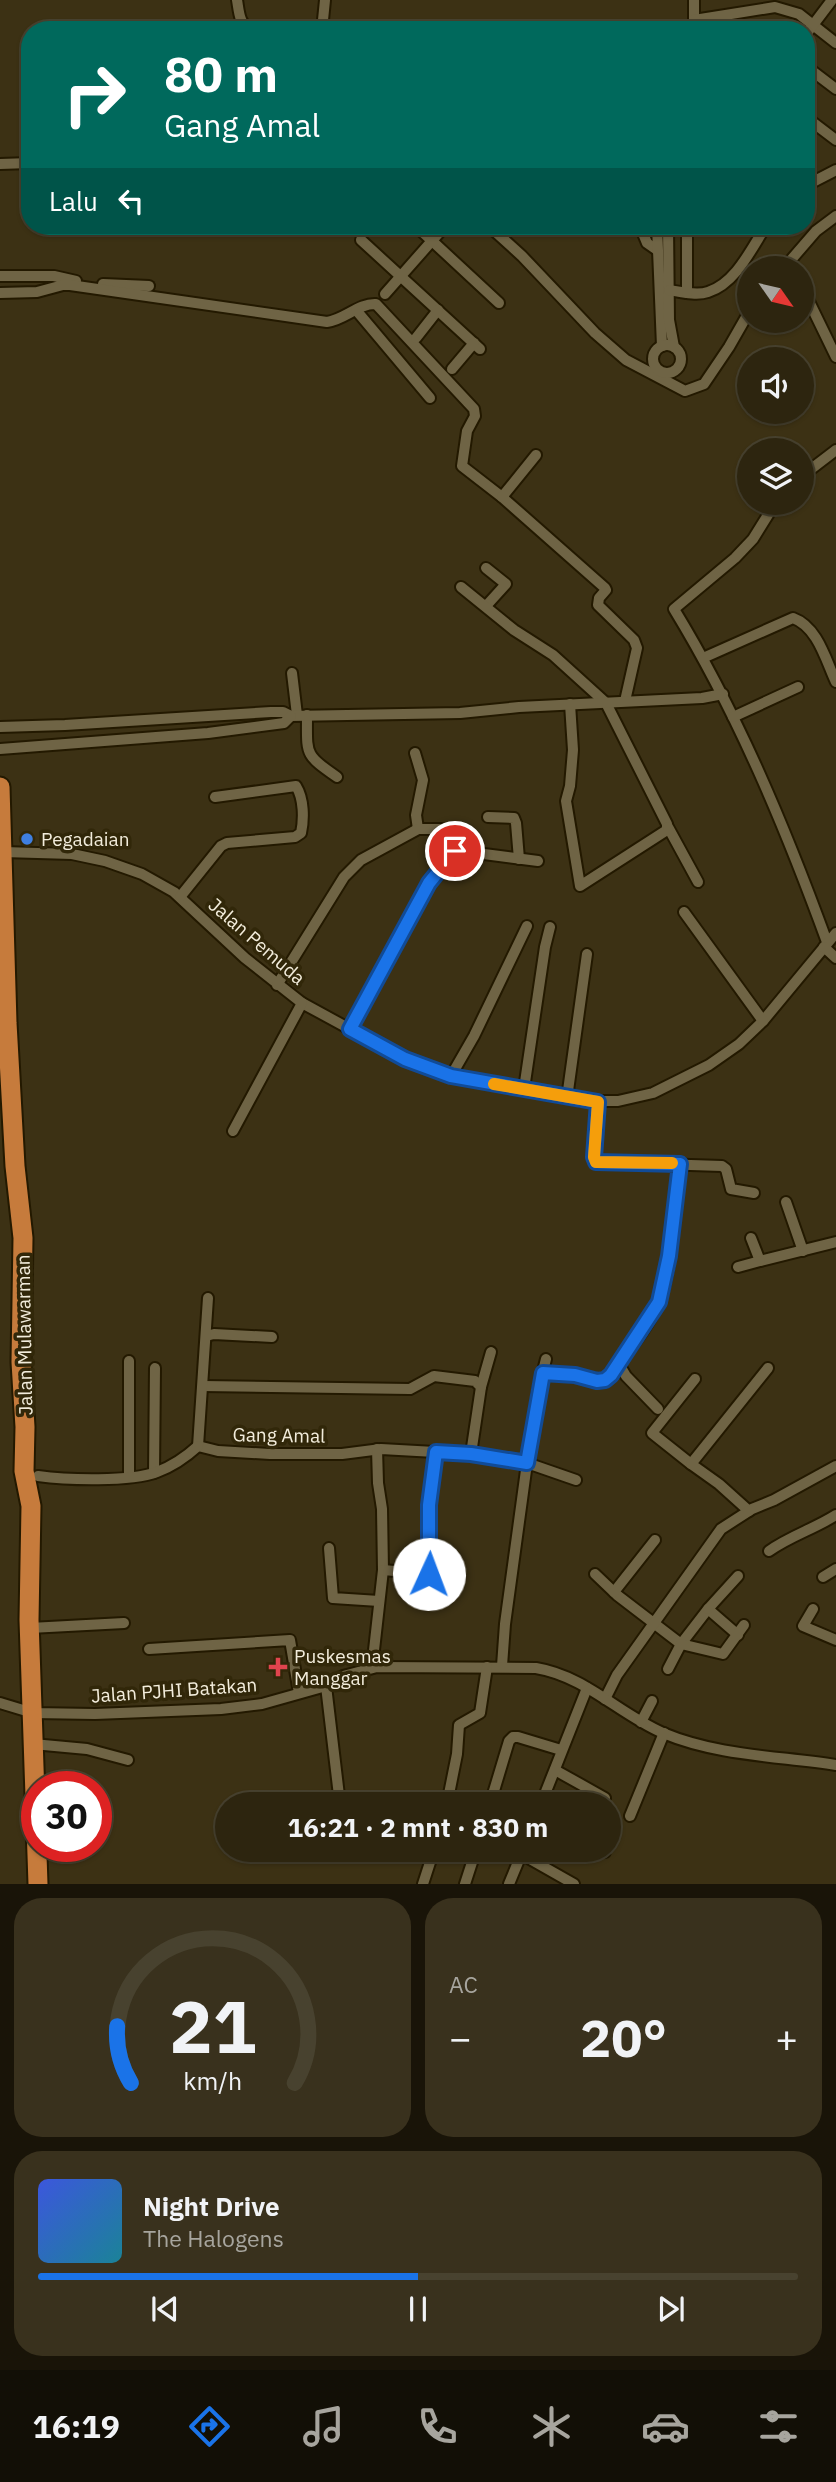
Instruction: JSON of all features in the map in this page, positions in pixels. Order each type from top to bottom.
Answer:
[{"type":"highway","name":"Jalan Mulawarman","points":[[0,787],[3,852],[1,897],[15,1166],[23,1238],[21,1279],[32,1426],[24,1471],[31,1506],[30,1628],[34,1771]]},
{"type":"highway","points":[[31,1506],[38,1476],[32,1426]]},
{"type":"highway","name":"Jalan Mulawarman","points":[[37,1862],[38,1884]]},
{"type":"street","points":[[237,0],[242,21]]},
{"type":"street","points":[[323,21],[325,0]]},
{"type":"street","points":[[694,0],[694,21]]},
{"type":"street","points":[[740,0],[740,13]]},
{"type":"street","points":[[815,22],[832,0]]},
{"type":"street","points":[[709,21],[775,7],[799,14],[804,21]]},
{"type":"street","points":[[815,32],[836,43]]},
{"type":"street","points":[[815,73],[836,89]]},
{"type":"street","points":[[815,124],[836,140]]},
{"type":"street","points":[[0,164],[21,163]]},
{"type":"street","points":[[815,181],[836,170]]},
{"type":"street","points":[[815,232],[836,216]]},
{"type":"street","points":[[426,235],[499,303]]},
{"type":"street","points":[[385,294],[436,235]]},
{"type":"street","points":[[499,235],[595,333],[626,360],[663,373],[674,372],[679,368],[681,356],[674,347],[669,320],[668,235]]},
{"type":"street","points":[[644,235],[647,243],[657,250]]},
{"type":"street","points":[[654,370],[654,354],[662,346],[657,235]]},
{"type":"street","points":[[687,235],[687,293]]},
{"type":"street","points":[[669,290],[706,293],[726,281],[760,235]]},
{"type":"street","points":[[797,256],[813,235]]},
{"type":"street","points":[[361,240],[477,346],[452,369]]},
{"type":"street","points":[[0,276],[54,276],[116,285],[149,286]]},
{"type":"street","points":[[0,293],[37,292],[70,285],[327,322],[338,320],[369,303],[378,305],[473,408],[475,416],[467,430],[462,466],[502,497],[605,588],[598,605],[634,640],[637,648],[625,701]]},
{"type":"street","points":[[356,310],[429,398]]},
{"type":"street","points":[[416,338],[438,310]]},
{"type":"street","points":[[814,312],[836,357]]},
{"type":"street","points":[[654,370],[672,385],[685,391],[704,384],[737,333]]},
{"type":"street","points":[[662,346],[674,347]]},
{"type":"street","points":[[672,385],[674,372]]},
{"type":"street","points":[[814,467],[836,450]]},
{"type":"street","points":[[502,497],[536,455]]},
{"type":"street","points":[[768,515],[753,539],[736,558],[674,610],[723,694],[798,863],[825,944],[836,958]]},
{"type":"street","points":[[485,568],[506,584],[486,606]]},
{"type":"street","points":[[461,587],[514,630],[553,655],[606,703],[698,882]]},
{"type":"street","points":[[704,658],[793,618],[809,628],[836,682]]},
{"type":"street","points":[[292,673],[307,750],[315,762],[337,777]]},
{"type":"street","points":[[733,717],[798,687]]},
{"type":"street","points":[[0,727],[271,712],[299,715],[448,713],[702,698],[723,694]]},
{"type":"street","points":[[570,704],[573,750],[566,801],[580,886],[668,827]]},
{"type":"street","points":[[0,749],[208,733],[284,723],[299,715]]},
{"type":"street","points":[[415,753],[424,779],[416,815],[418,829]]},
{"type":"street","points":[[180,897],[220,846],[227,843],[295,837],[301,833],[300,794],[296,786],[215,797]]},
{"type":"street","points":[[488,817],[514,818],[519,859]]},
{"type":"street","points":[[277,985],[345,877],[361,860],[418,829],[441,829],[451,855]]},
{"type":"street","points":[[350,1029],[429,883],[451,855],[461,851],[538,861]]},
{"type":"street","name":"Jalan Pemuda","points":[[3,852],[72,854],[105,861],[142,874],[180,897],[277,985],[302,1003],[405,1059],[451,1076],[598,1102],[618,1101],[653,1093],[709,1065],[739,1045],[763,1021],[836,933]]},
{"type":"street","points":[[684,912],[763,1021]]},
{"type":"street","points":[[451,1076],[474,1036],[527,926]]},
{"type":"street","points":[[524,1089],[550,926]]},
{"type":"street","points":[[567,1098],[587,954]]},
{"type":"street","points":[[233,1131],[302,1003]]},
{"type":"street","points":[[598,1102],[594,1157],[596,1162],[722,1166],[726,1169],[731,1189],[754,1193]]},
{"type":"street","points":[[543,1373],[575,1375],[597,1381],[605,1380],[619,1364],[659,1302],[669,1256],[680,1164]]},
{"type":"street","points":[[786,1202],[803,1251]]},
{"type":"street","points":[[751,1238],[760,1261]]},
{"type":"street","points":[[738,1266],[836,1242]]},
{"type":"street","points":[[38,1476],[62,1480],[154,1473],[183,1459],[198,1446],[208,1298]]},
{"type":"street","points":[[206,1336],[215,1334],[272,1337]]},
{"type":"street","points":[[471,1454],[481,1387],[491,1352]]},
{"type":"street","points":[[502,1666],[505,1624],[527,1463],[546,1359]]},
{"type":"street","points":[[129,1361],[129,1477]]},
{"type":"street","points":[[619,1364],[626,1376],[658,1409]]},
{"type":"street","points":[[154,1473],[155,1368]]},
{"type":"street","points":[[691,1464],[768,1368]]},
{"type":"street","points":[[203,1386],[410,1390],[435,1376],[475,1381],[479,1382],[481,1387]]},
{"type":"street","points":[[695,1380],[652,1433],[749,1511]]},
{"type":"street","name":"Gang Amal","points":[[198,1446],[218,1451],[270,1454],[342,1454],[377,1449],[471,1454],[527,1463],[576,1479]]},
{"type":"street","points":[[377,1449],[377,1483],[383,1509],[383,1570],[374,1650],[377,1667]]},
{"type":"street","points":[[383,1570],[429,1574],[429,1505],[436,1452]]},
{"type":"street","points":[[605,1699],[617,1675],[721,1529],[749,1511],[775,1500],[836,1466]]},
{"type":"street","points":[[769,1551],[785,1540],[836,1515]]},
{"type":"street","points":[[614,1591],[655,1540]]},
{"type":"street","points":[[329,1548],[333,1598],[379,1601]]},
{"type":"street","points":[[823,1577],[836,1569]]},
{"type":"street","points":[[595,1574],[681,1644],[723,1654],[741,1630],[708,1609]]},
{"type":"street","points":[[668,1670],[681,1644],[738,1576]]},
{"type":"street","points":[[813,1609],[803,1626],[836,1640]]},
{"type":"street","points":[[30,1628],[124,1623]]},
{"type":"street","points":[[149,1649],[290,1640],[299,1693]]},
{"type":"street","name":"Jalan PJHI Batakan","points":[[0,1703],[33,1713],[95,1714],[221,1709],[262,1704],[326,1686],[343,1676],[377,1667],[436,1669],[502,1666],[552,1670],[576,1680],[641,1721],[689,1743],[729,1752],[836,1765]]},
{"type":"street","points":[[449,1792],[457,1754],[459,1725],[480,1713],[487,1667]]},
{"type":"street","points":[[326,1686],[340,1792]]},
{"type":"street","points":[[546,1792],[587,1688]]},
{"type":"street","points":[[641,1721],[652,1701]]},
{"type":"street","points":[[630,1816],[664,1733]]},
{"type":"street","points":[[494,1792],[509,1741],[513,1737],[561,1750]]},
{"type":"street","points":[[33,1744],[87,1749],[128,1760]]},
{"type":"street","points":[[555,1770],[594,1792]]},
{"type":"street","points":[[423,1884],[430,1862]]},
{"type":"street","points":[[466,1884],[472,1862]]},
{"type":"street","points":[[509,1884],[518,1862]]},
{"type":"street","points":[[538,1862],[574,1884]]},
{"type":"slow traffic","points":[[494,1084],[598,1102],[594,1157],[596,1162],[672,1163]]},
{"type":"place","name":"Pegadaian","points":[[27,839]]},
{"type":"place","name":"Puskesmas Manggar","points":[[278,1667]]},
{"type":"route","points":[[429,1574],[429,1505],[436,1452],[471,1454],[527,1463],[543,1373],[575,1375],[597,1381],[605,1380],[611,1375],[659,1302],[669,1256],[680,1164],[596,1162],[594,1157],[598,1102],[451,1076],[405,1059],[350,1029],[429,883],[455,851]]}]
